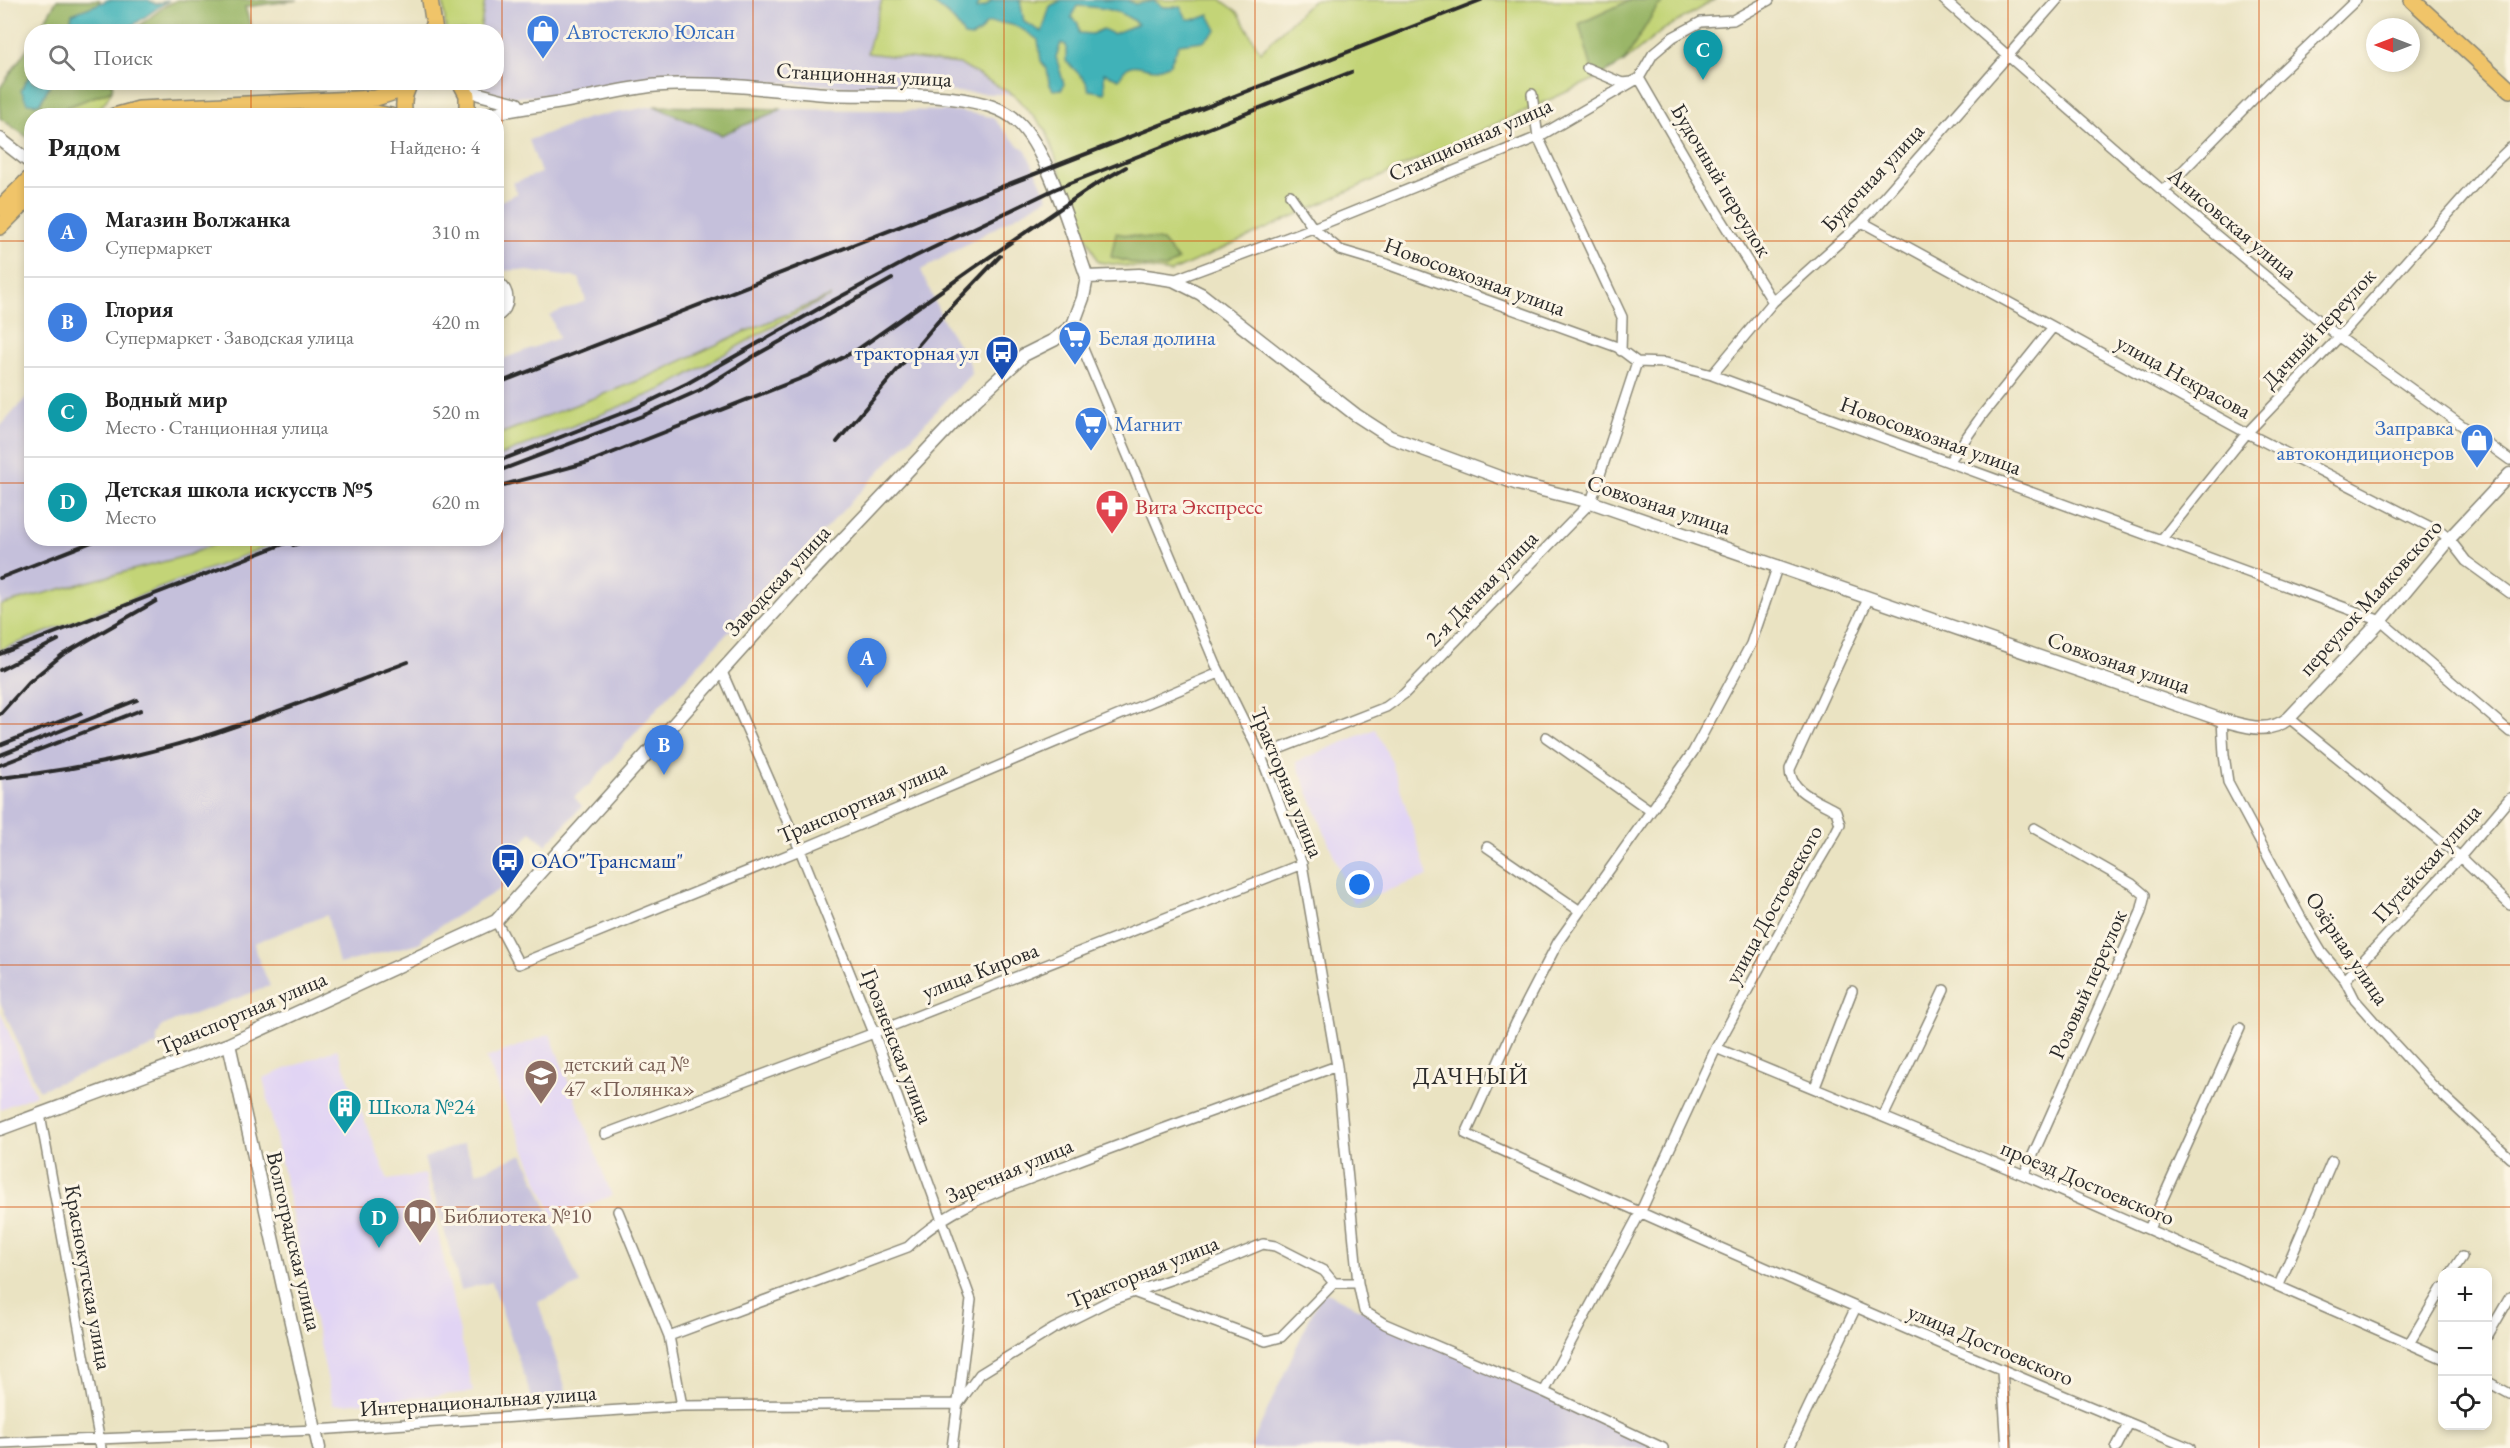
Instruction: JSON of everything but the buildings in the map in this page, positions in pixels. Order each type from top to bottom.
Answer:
[{"type":"main road","points":[[2412,0],[2510,90]]},
{"type":"main road","points":[[429,24],[430,3]]},
{"type":"main road","points":[[430,3],[434,24]]},
{"type":"main road","points":[[178,108],[376,98],[400,90]]},
{"type":"main road","points":[[404,108],[407,90]]},
{"type":"main road","points":[[465,90],[466,108]]},
{"type":"main road","points":[[0,208],[24,184]]},
{"type":"main road","points":[[0,227],[24,203]]},
{"type":"street","name":"Станционная улица","points":[[1173,280],[1313,228],[1538,137],[1639,78],[1653,54],[1673,37],[1701,22],[1733,20],[1769,0]]},
{"type":"street","name":"Анисовская улица","points":[[1944,0],[2163,191],[2339,337],[2510,460]]},
{"type":"street","name":"Будочная улица","points":[[1712,375],[1773,302],[1862,222],[2057,0]]},
{"type":"street","points":[[2163,191],[2270,82],[2356,0]]},
{"type":"street","points":[[1587,68],[1622,83],[1639,78]]},
{"type":"street","name":"Будочный переулок","points":[[1639,78],[1718,214],[1773,302]]},
{"type":"street","name":"Станционная улица","points":[[504,111],[650,86],[680,84],[830,94],[913,94],[957,99],[991,107],[1016,119],[1032,136],[1055,189],[1087,277]]},
{"type":"street","name":"Станционная улица","points":[[473,90],[503,102],[533,106]]},
{"type":"street","points":[[1532,94],[1538,137],[1622,317],[1621,351]]},
{"type":"street","points":[[0,139],[24,158]]},
{"type":"street","name":"Дачный переулок","points":[[2161,540],[2247,434],[2339,337],[2489,168],[2510,148]]},
{"type":"street","points":[[1290,195],[1313,228]]},
{"type":"street","name":"улица Некрасова","points":[[1862,222],[2247,434],[2449,539],[2466,561],[2510,593]]},
{"type":"street","name":"Новосовхозная улица","points":[[1313,228],[1340,250],[1387,264],[1621,351],[1637,362],[1666,363],[1712,375],[2381,621],[2510,732]]},
{"type":"street","name":"Совхозная улица","points":[[1087,277],[1139,275],[1173,280],[1201,294],[1356,415],[1390,437],[1518,484],[1592,502],[2222,720],[2251,727]]},
{"type":"street","points":[[1073,326],[1087,277]]},
{"type":"street","points":[[504,290],[507,297],[504,310]]},
{"type":"street","name":"Заводская улица","points":[[496,921],[793,591],[992,383],[1024,355],[1054,340],[1073,326]]},
{"type":"street","name":"Тракторная улица","points":[[1073,326],[1219,672],[1261,756],[1302,864],[1338,1066],[1358,1283],[1364,1311],[1385,1324],[1544,1392],[1663,1448]]},
{"type":"street","points":[[1949,462],[1983,414],[2054,327]]},
{"type":"street","name":"2-я Дачная улица","points":[[1261,756],[1386,707],[1404,694],[1592,502],[1637,362]]},
{"type":"street","name":"переулок Маяковского","points":[[2251,727],[2272,728],[2289,718],[2381,621],[2449,539],[2510,474]]},
{"type":"street","points":[[1487,847],[1580,911],[1693,752],[1751,644],[1778,566]]},
{"type":"street","name":"улица Достоевского","points":[[1544,1392],[1640,1213],[1716,1048],[1840,824],[1836,811],[1794,786],[1790,769],[1869,597]]},
{"type":"street","name":"Грозненская улица","points":[[722,672],[800,850],[874,1033],[971,1300],[952,1448]]},
{"type":"street","name":"Транспортная улица","points":[[0,1130],[40,1113],[229,1044],[496,921],[519,964],[800,850],[1219,672]]},
{"type":"street","points":[[2289,718],[2460,857],[2510,905]]},
{"type":"street","name":"Озёрная улица","points":[[2222,720],[2228,782],[2322,953],[2345,980],[2355,1000],[2432,1085],[2510,1158]]},
{"type":"street","points":[[1546,737],[1651,811]]},
{"type":"street","name":"Путейская улица","points":[[2345,980],[2460,857],[2510,798]]},
{"type":"street","name":"Розовый переулок","points":[[2024,1175],[2141,912],[2145,895],[2132,884],[2034,828]]},
{"type":"street","name":"улица Кирова","points":[[605,1134],[874,1033],[1302,864]]},
{"type":"street","name":"улица Достоевского","points":[[1580,911],[1558,942],[1516,1023],[1466,1134],[1640,1213],[2002,1371],[2190,1448]]},
{"type":"street","points":[[1884,1115],[1944,990]]},
{"type":"street","points":[[1815,1088],[1852,991]]},
{"type":"street","points":[[2149,1229],[2240,1028]]},
{"type":"street","name":"Волгоградская улица","points":[[229,1044],[320,1448]]},
{"type":"street","name":"проезд Достоевского","points":[[1716,1048],[1884,1115],[2438,1356]]},
{"type":"street","name":"Заречная улица","points":[[669,1336],[908,1247],[919,1236],[969,1203],[1114,1147],[1338,1066]]},
{"type":"street","name":"Краснокутская улица","points":[[40,1113],[100,1444]]},
{"type":"street","points":[[2279,1285],[2332,1161]]},
{"type":"street","points":[[618,1210],[669,1336],[682,1406]]},
{"type":"street","name":"Тракторная улица","points":[[958,1404],[980,1374],[1053,1329],[1112,1300],[1263,1244],[1275,1246],[1324,1272],[1334,1283]]},
{"type":"street","points":[[2455,1268],[2462,1257]]},
{"type":"street","points":[[1136,1293],[1266,1341],[1281,1337],[1334,1283],[1358,1283]]},
{"type":"street","points":[[2409,1342],[2438,1295]]},
{"type":"street","points":[[2492,1327],[2510,1297]]},
{"type":"street","points":[[1789,1448],[1856,1307]]},
{"type":"street","points":[[2002,1371],[2007,1448]]},
{"type":"street","points":[[2492,1385],[2510,1394]]},
{"type":"street","name":"Интернациональная улица","points":[[0,1443],[100,1444],[682,1406],[958,1404]]},
{"type":"street","points":[[2116,1448],[2129,1423]]},
{"type":"shaded area","points":[[485,0],[882,0],[867,53],[959,64],[1014,95],[685,78],[558,95],[515,97],[487,90],[504,90],[504,24],[481,24]]},
{"type":"shaded area","points":[[654,106],[721,135],[782,109],[958,111],[992,117],[1019,146],[1025,149],[1048,198],[921,270],[942,318],[970,364],[971,374],[661,704],[590,784],[574,797],[582,806],[546,845],[531,832],[509,859],[508,867],[516,879],[421,938],[422,942],[339,964],[327,915],[254,943],[270,986],[162,1026],[157,1036],[157,1045],[39,1090],[0,1002],[0,650],[267,546],[504,546],[504,454],[665,388],[822,301],[737,335],[643,379],[504,432],[504,358],[559,338],[550,315],[586,301],[579,278],[519,270],[504,271],[504,200],[518,193],[512,183],[541,173],[529,140],[588,118]]},
{"type":"shaded area","points":[[24,400],[24,546],[210,546],[189,555],[0,605],[0,427]]},
{"type":"shaded area","points":[[1375,729],[1391,760],[1428,876],[1353,903],[1296,762]]},
{"type":"shaded area","points":[[0,1011],[36,1095],[0,1109]]},
{"type":"shaded area","name":"детский сад № 47 «Полянка»","points":[[550,1034],[612,1196],[553,1217],[486,1058]]},
{"type":"shaded area","points":[[337,1049],[388,1180],[425,1174],[473,1392],[333,1405],[263,1078]]},
{"type":"shaded area","points":[[464,1143],[476,1173],[523,1154],[580,1284],[538,1302],[569,1400],[533,1401],[492,1282],[461,1290],[424,1158]]},
{"type":"shaded area","points":[[1322,1291],[1658,1448],[1250,1448]]},
{"type":"green space","points":[[57,0],[100,0],[99,4],[72,14],[70,24],[43,24]]},
{"type":"green space","points":[[177,0],[298,0],[245,7],[250,24],[142,24],[165,6]]},
{"type":"green space","points":[[443,0],[485,0],[481,24],[445,24]]},
{"type":"green space","points":[[882,0],[1221,0],[1238,12],[1260,52],[1313,0],[1714,0],[1663,30],[1624,62],[1595,79],[1171,272],[1098,262],[1073,208],[1046,130],[1014,95],[959,64],[867,53]]},
{"type":"green space","points":[[1630,0],[1667,0],[1657,7],[1624,62],[1595,79],[1579,24]]},
{"type":"green space","points":[[24,53],[24,85],[21,90],[40,104],[47,90],[112,90],[66,108],[24,108],[24,135],[0,118],[0,88]]},
{"type":"green space","points":[[112,90],[100,108],[67,107]]},
{"type":"green space","points":[[269,90],[316,90],[269,92]]},
{"type":"green space","points":[[654,106],[782,109],[721,135]]},
{"type":"green space","points":[[1116,233],[1162,241],[1178,260],[1166,268],[1143,266],[1111,257]]},
{"type":"green space","points":[[831,296],[782,321],[665,388],[504,454],[504,432],[643,379],[737,335]]},
{"type":"green space","points":[[209,546],[268,546],[0,650],[0,605],[189,555]]},
{"type":"water","points":[[108,0],[148,0],[156,4],[169,0],[135,24],[70,24],[72,14]]},
{"type":"water","points":[[928,0],[981,0],[976,9],[986,6],[992,0],[1020,0],[1024,22],[1042,32],[1050,6],[1062,0],[1127,0],[1135,4],[1154,1],[1163,7],[1181,7],[1187,19],[1198,19],[1209,15],[1217,30],[1203,41],[1179,44],[1170,64],[1163,67],[1156,69],[1131,66],[1123,72],[1119,79],[1104,73],[1105,93],[1089,90],[1085,80],[1066,61],[1066,45],[1061,43],[1056,57],[1064,84],[1062,89],[1053,90],[1049,83],[1047,69],[1041,61],[1038,40],[1032,35],[1014,26],[987,23],[980,32],[972,37],[964,36],[944,11]],"holes":[[[1077,6],[1117,12],[1138,24],[1113,34],[1103,29],[1092,34],[1079,33],[1078,23],[1071,17]]]},
{"type":"water","points":[[24,85],[24,90],[47,90],[39,104],[27,103],[21,90]]},
{"type":"railway","points":[[504,381],[1481,0]]},
{"type":"railway","points":[[504,459],[638,407],[688,383],[914,257],[1055,189],[1351,72]]},
{"type":"railway","points":[[504,485],[589,462],[807,376],[857,350],[1093,186],[1126,167]]},
{"type":"railway","points":[[837,442],[940,319],[1000,256]]},
{"type":"railway","points":[[504,469],[642,416],[700,390],[756,355],[892,279]]},
{"type":"railway","points":[[0,578],[82,546]]},
{"type":"railway","points":[[0,654],[278,546]]},
{"type":"railway","points":[[0,714],[29,682],[62,655],[156,601]]},
{"type":"railway","points":[[0,670],[58,640]]},
{"type":"railway","points":[[0,778],[55,771],[162,749],[264,716],[408,662]]},
{"type":"railway","points":[[0,755],[137,700]]},
{"type":"railway","points":[[0,765],[141,710]]},
{"type":"railway","points":[[0,745],[81,713]]},
{"type":"place","name":"Автостекло Юлсан","points":[[543,60]]},
{"type":"place","name":"Водный мир","points":[[1703,80]]},
{"type":"place","name":"Белая долина","points":[[1075,366]]},
{"type":"place","name":"тракторная ул","points":[[1002,381]]},
{"type":"place","name":"Магнит","points":[[1091,452]]},
{"type":"place","name":"Заправка автокондиционеров","points":[[2477,469]]},
{"type":"place","name":"Вита Экспресс","points":[[1112,535]]},
{"type":"place","name":"Магазин Волжанка","points":[[867,688]]},
{"type":"place","name":"Глория","points":[[664,775]]},
{"type":"place","name":"ОАО\"Трансмаш\"","points":[[508,889]]},
{"type":"place","name":"детский сад № 47 «Полянка»","points":[[541,1105]]},
{"type":"place","name":"Школа №24","points":[[345,1135]]},
{"type":"place","name":"Библиотека №10","points":[[420,1244]]},
{"type":"place","name":"Детская школа искусств №5","points":[[379,1248]]},
{"type":"district","name":"ДАЧНЫЙ","points":[[1471,1076]]}]
